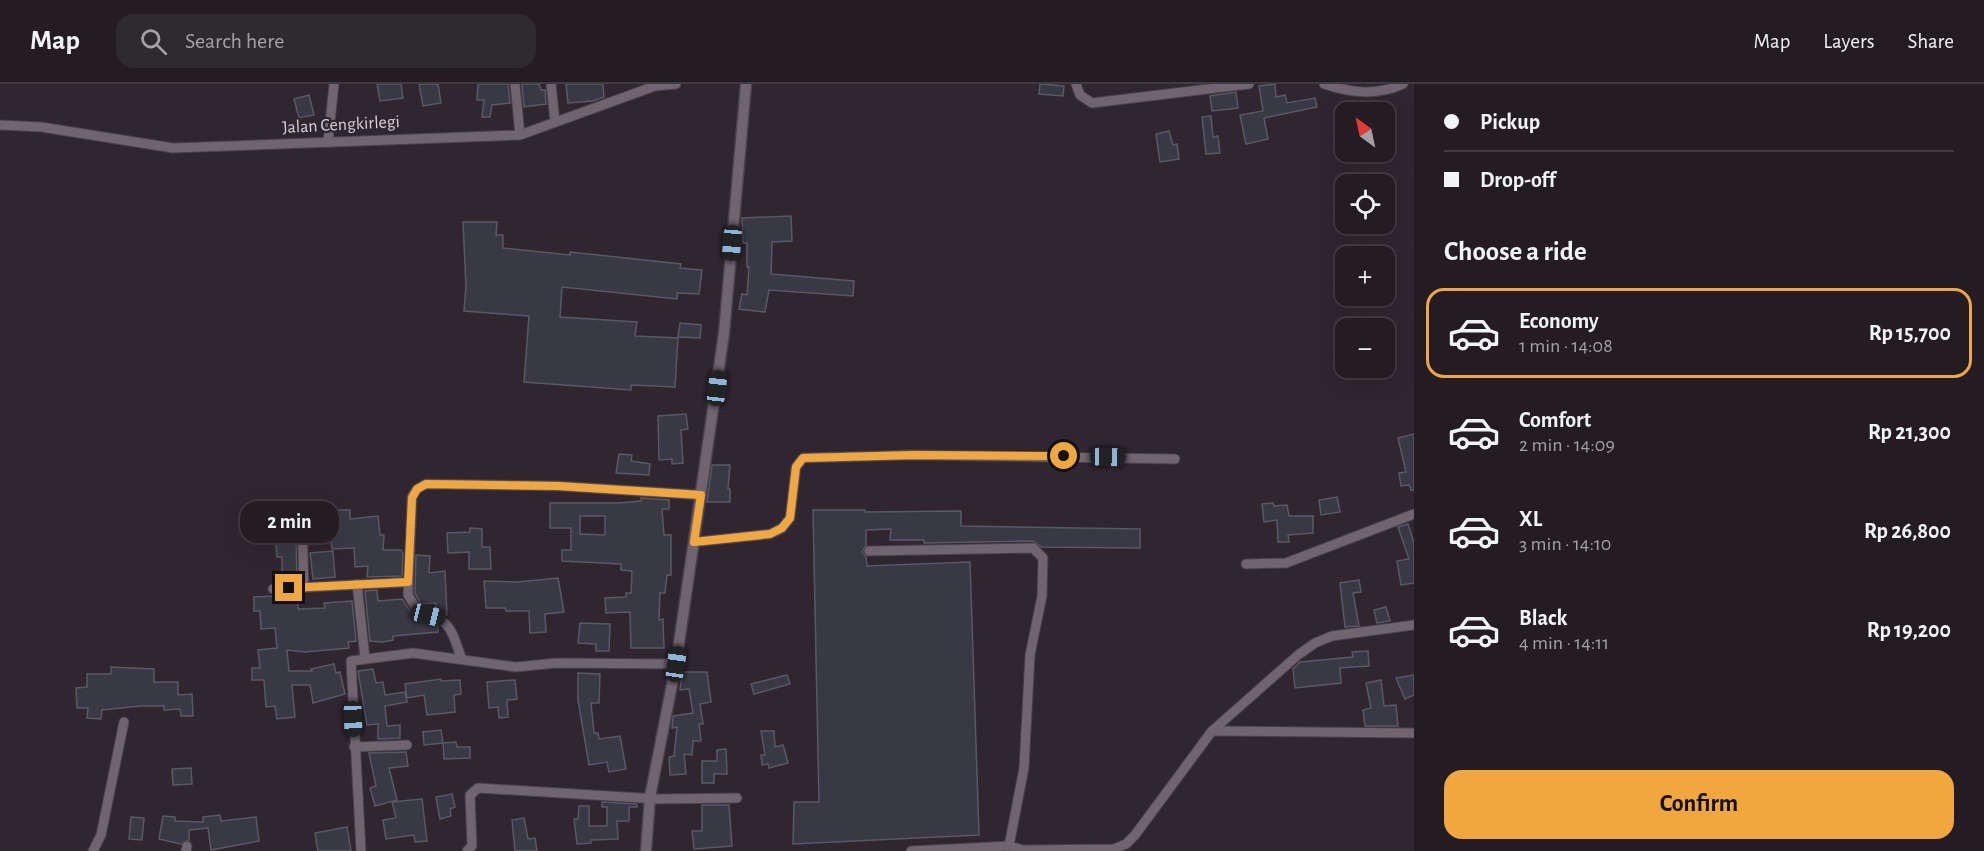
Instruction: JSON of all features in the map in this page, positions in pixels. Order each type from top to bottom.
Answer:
[{"type":"street","points":[[328,142],[334,84]]},
{"type":"street","points":[[515,84],[520,135]]},
{"type":"street","points":[[551,84],[555,122]]},
{"type":"street","name":"Jalan Cengkirlegi","points":[[0,125],[41,127],[172,148],[520,135],[655,86],[676,84]]},
{"type":"street","points":[[646,851],[650,797],[676,664],[724,333],[746,84]]},
{"type":"street","points":[[1076,84],[1080,95],[1092,103],[1249,84]]},
{"type":"street","points":[[1324,84],[1357,92],[1377,92],[1403,84]]},
{"type":"street","points":[[694,542],[770,534],[782,528],[790,518],[796,467],[803,458],[915,455],[1175,459]]},
{"type":"street","points":[[461,657],[446,623],[441,618],[419,613],[413,607],[408,595],[412,498],[417,489],[426,484],[558,486],[701,495]]},
{"type":"street","points":[[1246,564],[1286,563],[1414,514]]},
{"type":"street","points":[[302,521],[304,587]]},
{"type":"street","points":[[869,551],[1033,548],[1043,558],[1042,596],[1030,655],[1024,768],[1009,846]]},
{"type":"street","points":[[273,589],[408,582]]},
{"type":"street","points":[[357,584],[365,658]]},
{"type":"street","points":[[911,851],[1009,846],[1023,850],[1114,849],[1126,844],[1212,731],[1315,643],[1332,636],[1414,625]]},
{"type":"street","points":[[361,851],[351,661],[413,653],[461,657],[516,667],[556,663],[676,664]]},
{"type":"street","points":[[93,851],[101,835],[124,722]]},
{"type":"street","points":[[1212,731],[1414,733]]},
{"type":"street","points":[[354,747],[407,745]]},
{"type":"street","points":[[467,851],[472,846],[470,795],[478,788],[650,797],[737,798]]},
{"type":"building","points":[[377,84],[401,84],[403,98],[380,101]]},
{"type":"building","points":[[419,84],[438,84],[441,103],[423,106]]},
{"type":"building","points":[[478,84],[508,84],[510,103],[492,105],[490,117],[482,117],[484,100],[477,100]]},
{"type":"building","points":[[522,84],[539,84],[541,90],[545,90],[546,104],[524,107]]},
{"type":"building","points":[[566,84],[603,84],[604,97],[593,101],[568,103]]},
{"type":"building","points":[[1040,84],[1064,86],[1063,96],[1039,94]]},
{"type":"building","points":[[1275,84],[1276,97],[1285,95],[1287,103],[1315,98],[1317,107],[1264,118],[1268,139],[1246,144],[1240,115],[1263,111],[1259,86]]},
{"type":"building","points":[[1236,92],[1238,108],[1212,111],[1210,96]]},
{"type":"building","points":[[309,95],[314,115],[299,118],[294,99]]},
{"type":"building","points":[[1211,116],[1213,137],[1218,136],[1220,153],[1206,154],[1202,117]]},
{"type":"building","points":[[1169,131],[1173,145],[1177,144],[1179,159],[1160,162],[1156,134]]},
{"type":"building","points":[[791,216],[792,241],[772,242],[771,274],[854,281],[853,296],[769,290],[765,312],[739,309],[742,294],[747,295],[749,267],[747,267],[747,243],[743,243],[742,218]]},
{"type":"building","points":[[463,222],[497,222],[496,235],[503,235],[503,248],[570,255],[570,252],[681,264],[680,268],[702,270],[699,294],[677,293],[677,299],[562,287],[560,317],[637,322],[635,336],[678,338],[675,387],[631,385],[631,390],[524,382],[529,316],[464,311],[466,286]]},
{"type":"building","points":[[680,323],[701,325],[700,338],[678,337]]},
{"type":"building","points":[[686,414],[688,429],[681,430],[683,463],[672,464],[672,459],[659,460],[658,416]]},
{"type":"building","points":[[1414,434],[1414,490],[1411,490],[1409,485],[1401,486],[1399,473],[1406,472],[1398,438]]},
{"type":"building","points":[[619,454],[632,455],[631,461],[650,464],[649,475],[616,473]]},
{"type":"building","points":[[712,465],[730,465],[728,489],[730,489],[730,502],[707,502]]},
{"type":"building","points":[[1337,497],[1340,512],[1321,515],[1319,500]]},
{"type":"building","points":[[641,498],[669,500],[669,509],[662,509],[664,535],[671,535],[671,575],[667,575],[665,593],[660,593],[659,620],[663,619],[664,648],[631,648],[630,612],[606,613],[605,598],[626,597],[626,593],[631,593],[632,571],[621,570],[621,564],[562,561],[562,550],[571,550],[571,528],[550,528],[550,503],[641,501]],"holes":[[[580,516],[605,516],[605,535],[580,534]]]},
{"type":"building","points":[[1273,503],[1274,506],[1287,505],[1289,516],[1313,516],[1313,533],[1288,535],[1289,542],[1278,542],[1277,520],[1264,522],[1262,504]]},
{"type":"building","points":[[332,510],[350,510],[350,519],[378,516],[380,535],[384,535],[383,550],[401,550],[403,554],[402,576],[367,577],[368,566],[355,567],[354,548],[332,549],[330,524],[332,524]]},
{"type":"building","points":[[813,510],[961,511],[961,526],[1140,529],[1140,548],[1041,547],[1033,541],[924,543],[924,540],[890,540],[891,529],[866,530],[866,545],[862,552],[866,557],[867,566],[970,562],[979,835],[793,844],[794,802],[819,802]]},
{"type":"building","points":[[1408,524],[1414,543],[1414,583],[1401,585],[1397,561],[1409,559],[1398,527]]},
{"type":"building","points":[[470,528],[482,529],[482,547],[490,547],[491,569],[469,569],[469,552],[448,553],[447,533],[470,532]]},
{"type":"building","points":[[296,543],[297,577],[282,577],[282,557],[277,557],[276,544]]},
{"type":"building","points":[[333,551],[335,577],[313,579],[310,553]]},
{"type":"building","points":[[416,555],[430,556],[429,573],[445,571],[447,615],[436,611],[436,603],[421,604],[415,593]]},
{"type":"building","points":[[558,578],[564,612],[545,614],[546,632],[530,633],[529,611],[486,608],[484,581],[517,582]]},
{"type":"building","points":[[1359,580],[1361,592],[1353,593],[1359,626],[1345,627],[1340,583]]},
{"type":"building","points":[[377,590],[378,601],[402,599],[414,617],[438,627],[438,632],[393,636],[393,640],[382,642],[370,641],[365,591]]},
{"type":"building","points":[[298,595],[298,609],[325,608],[324,603],[352,601],[356,641],[348,642],[349,648],[305,652],[287,650],[289,671],[312,671],[311,669],[334,664],[336,673],[340,672],[345,694],[313,703],[310,685],[292,685],[295,717],[277,719],[275,706],[266,707],[264,680],[252,680],[252,668],[260,668],[258,650],[277,648],[275,628],[261,629],[260,611],[254,611],[254,597]]},
{"type":"building","points":[[1386,607],[1390,621],[1377,623],[1374,610]]},
{"type":"building","points":[[580,623],[610,624],[609,651],[596,651],[596,644],[578,643]]},
{"type":"building","points":[[1368,651],[1369,666],[1340,668],[1341,683],[1295,688],[1293,669],[1300,662],[1353,657],[1352,652]]},
{"type":"building","points":[[111,667],[154,669],[154,682],[178,682],[178,695],[192,694],[193,716],[181,716],[180,709],[164,710],[164,706],[141,706],[102,710],[101,719],[87,718],[88,708],[77,708],[76,688],[87,687],[87,674],[111,674]]},
{"type":"building","points":[[373,669],[376,683],[383,682],[385,695],[405,692],[407,702],[385,706],[387,726],[400,725],[400,738],[378,739],[378,724],[367,725],[358,671]]},
{"type":"building","points":[[682,672],[707,672],[711,702],[700,704],[703,724],[699,724],[701,741],[693,741],[692,755],[684,754],[686,774],[670,775],[669,757],[674,756],[677,727],[672,728],[673,716],[693,713],[689,689],[680,690]]},
{"type":"building","points":[[578,673],[600,674],[599,703],[591,703],[594,733],[598,733],[599,739],[620,736],[626,769],[609,772],[607,762],[589,765],[578,700]]},
{"type":"building","points":[[787,675],[790,684],[754,694],[751,684]]},
{"type":"building","points":[[1414,675],[1414,695],[1405,699],[1396,678]]},
{"type":"building","points":[[441,679],[441,681],[460,680],[461,694],[454,695],[455,712],[427,715],[424,695],[407,698],[405,684]]},
{"type":"building","points":[[515,680],[517,699],[507,700],[508,717],[499,718],[498,707],[489,708],[487,682]]},
{"type":"building","points":[[1381,680],[1384,706],[1396,705],[1398,726],[1365,726],[1363,710],[1371,708],[1366,683]]},
{"type":"building","points":[[441,730],[443,743],[424,745],[423,732]]},
{"type":"building","points":[[761,731],[774,731],[775,747],[783,745],[788,763],[769,768],[768,764],[762,765],[761,755],[765,755]]},
{"type":"building","points":[[456,742],[457,747],[470,747],[470,758],[444,759],[443,743]]},
{"type":"building","points":[[726,749],[727,774],[714,774],[714,783],[702,783],[702,761],[717,761],[717,750]]},
{"type":"building","points":[[406,752],[408,766],[389,768],[397,800],[375,806],[370,788],[376,786],[369,753]]},
{"type":"building","points":[[191,768],[192,784],[173,785],[172,769]]},
{"type":"building","points":[[452,794],[455,807],[450,809],[451,816],[440,819],[436,797]]},
{"type":"building","points":[[422,799],[427,841],[415,842],[414,835],[386,839],[383,820],[396,818],[392,802]]},
{"type":"building","points":[[602,802],[637,804],[637,807],[629,807],[629,821],[617,821],[618,839],[591,840],[591,843],[577,844],[574,819],[578,819],[579,806],[589,806],[589,826],[607,826],[607,807],[602,807]]},
{"type":"building","points":[[702,805],[729,805],[732,846],[694,849],[692,831],[702,831]]},
{"type":"building","points":[[220,815],[221,821],[256,817],[259,841],[211,850],[208,828],[189,830],[189,840],[181,844],[159,839],[163,816],[175,817],[175,821],[203,822],[203,817]]},
{"type":"building","points":[[131,817],[144,818],[142,840],[129,839]]},
{"type":"building","points":[[524,818],[528,839],[535,838],[537,851],[515,851],[512,820]]},
{"type":"building","points":[[347,827],[351,851],[318,851],[315,833]]},
{"type":"route","points":[[289,588],[408,582],[412,498],[417,489],[426,484],[558,486],[701,495],[694,542],[770,534],[782,528],[790,518],[796,467],[803,458],[915,455],[1064,456]]}]
